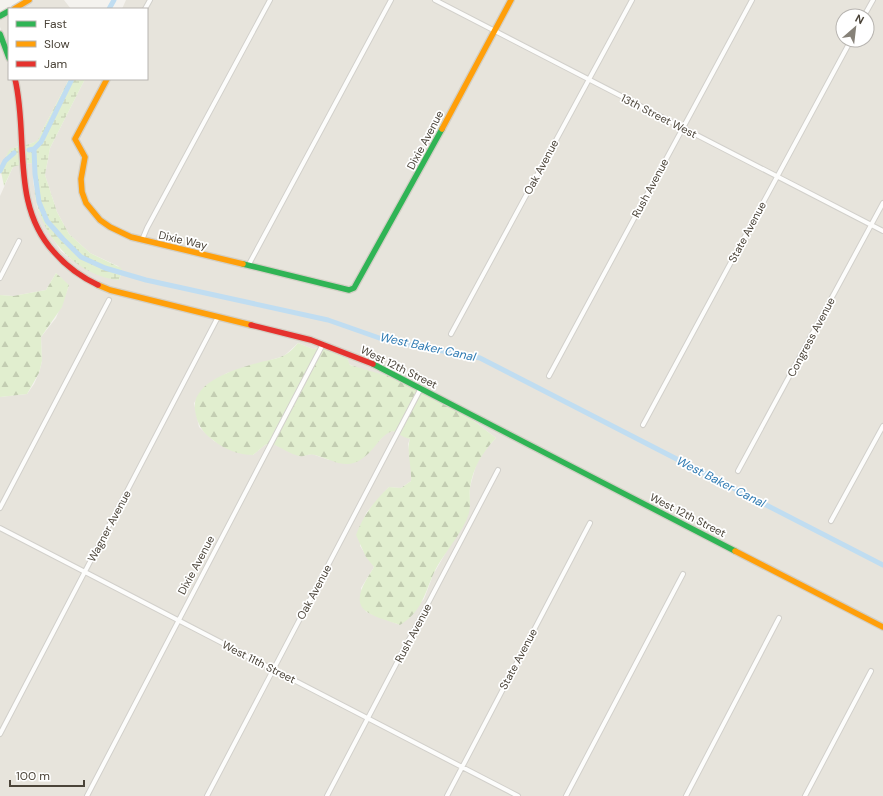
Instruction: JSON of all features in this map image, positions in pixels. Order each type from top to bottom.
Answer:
[{"type":"street","points":[[16,8],[29,0]]},
{"type":"street","points":[[142,240],[147,228],[270,0]]},
{"type":"street","points":[[248,266],[391,0]]},
{"type":"street","name":"13th Street West","points":[[435,0],[883,231]]},
{"type":"street","name":"Dixie Avenue","points":[[354,288],[511,0]]},
{"type":"street","name":"Oak Avenue","points":[[451,334],[632,0]]},
{"type":"street","name":"Rush Avenue","points":[[549,376],[752,0]]},
{"type":"street","points":[[0,34],[8,55]]},
{"type":"street","name":"State Avenue","points":[[643,425],[847,48]]},
{"type":"street","name":"West 12th Street","points":[[15,80],[21,110],[23,177],[27,201],[37,230],[54,254],[70,269],[100,286],[323,344],[366,360],[883,627]]},
{"type":"street","name":"Dixie Way","points":[[106,80],[75,139],[77,147],[82,151],[85,157],[81,180],[82,189],[91,210],[106,226],[119,233],[142,240],[349,290],[354,288]]},
{"type":"street","name":"Congress Avenue","points":[[738,471],[883,203]]},
{"type":"street","points":[[0,278],[19,241]]},
{"type":"street","points":[[0,508],[109,300]]},
{"type":"street","name":"Wagner Avenue","points":[[0,734],[218,317]]},
{"type":"street","name":"Dixie Avenue","points":[[87,796],[323,344]]},
{"type":"street","name":"Oak Avenue","points":[[207,796],[421,388]]},
{"type":"street","points":[[831,521],[883,426]]},
{"type":"street","name":"Rush Avenue","points":[[327,796],[498,470]]},
{"type":"street","name":"State Avenue","points":[[447,796],[590,522]]},
{"type":"street","name":"West 11th Street","points":[[0,528],[518,796]]},
{"type":"street","points":[[566,796],[683,574]]},
{"type":"street","points":[[686,796],[779,618]]},
{"type":"street","points":[[805,796],[871,671]]},
{"type":"shaded area","points":[[34,0],[64,0],[70,8],[21,8]]},
{"type":"shaded area","points":[[126,0],[883,0],[883,624],[367,358],[312,338],[111,287],[88,278],[71,267],[56,252],[42,233],[34,217],[27,189],[25,164],[32,163],[34,165],[33,180],[37,207],[48,231],[61,251],[71,259],[97,274],[119,280],[122,272],[118,266],[90,253],[69,234],[57,212],[45,175],[50,148],[84,80],[148,80],[148,8],[122,8]]},
{"type":"shaded area","points":[[8,15],[8,47],[0,27],[0,19]]},
{"type":"shaded area","points":[[0,42],[8,64],[8,80],[12,80],[14,85],[18,110],[20,146],[16,147],[6,156],[0,167]]},
{"type":"shaded area","points":[[18,80],[68,80],[41,133],[40,139],[36,142],[25,145],[23,109]]},
{"type":"shaded area","points":[[20,165],[24,202],[35,231],[52,256],[79,279],[98,289],[126,297],[323,347],[313,349],[298,343],[284,356],[227,373],[207,385],[194,403],[199,427],[214,441],[233,451],[253,455],[265,445],[271,443],[302,456],[312,454],[329,460],[368,453],[387,432],[393,431],[410,439],[408,444],[412,468],[411,481],[401,488],[389,487],[366,513],[360,546],[374,567],[361,588],[366,612],[400,625],[424,599],[433,575],[469,512],[470,487],[476,465],[482,454],[496,438],[470,418],[394,378],[361,370],[349,364],[347,358],[341,354],[380,370],[420,390],[883,631],[883,796],[0,796],[0,397],[27,394],[34,384],[42,361],[41,337],[56,318],[69,286],[56,273],[46,290],[13,296],[0,295],[0,196],[13,167]]},
{"type":"green space","points":[[68,80],[84,80],[50,148],[45,175],[57,212],[69,234],[90,253],[121,268],[122,272],[119,280],[103,277],[89,271],[75,262],[53,240],[45,226],[35,196],[33,166],[32,163],[25,164],[25,145],[33,143],[37,140]]},
{"type":"green space","points":[[20,146],[20,165],[13,167],[4,186],[0,167],[10,149]]},
{"type":"green space","points":[[56,273],[69,285],[62,307],[41,337],[42,361],[39,373],[27,394],[0,397],[0,295],[13,296],[46,290]]},
{"type":"green space","points":[[298,343],[313,349],[322,347],[341,354],[347,358],[350,365],[394,378],[470,418],[496,438],[482,455],[473,473],[470,488],[469,513],[463,527],[438,565],[424,598],[415,613],[400,625],[375,616],[367,612],[362,607],[360,596],[364,584],[374,567],[366,557],[356,535],[374,503],[389,487],[401,488],[411,481],[409,448],[410,439],[393,431],[389,432],[362,459],[355,463],[342,464],[313,455],[296,455],[271,443],[265,445],[253,455],[237,453],[222,446],[209,437],[203,431],[197,419],[195,410],[196,400],[201,391],[208,384],[229,372],[287,354]]},
{"type":"waterway","points":[[110,8],[114,0]]},
{"type":"waterway","points":[[29,150],[34,149],[41,142],[72,80]]},
{"type":"waterway","name":"West Baker Canal","points":[[34,149],[35,174],[39,202],[47,221],[81,257],[105,268],[146,280],[328,320],[385,340],[480,358],[883,565]]},
{"type":"waterway","points":[[0,171],[5,161],[14,153]]},
{"type":"traffic: fast","points":[[0,16],[8,12]]},
{"type":"traffic: fast","points":[[0,34],[8,55]]},
{"type":"traffic: fast","points":[[243,264],[349,290],[354,288],[442,129]]},
{"type":"traffic: fast","points":[[373,364],[735,551]]},
{"type":"traffic: slow","points":[[16,8],[29,0]]},
{"type":"traffic: slow","points":[[442,129],[511,0]]},
{"type":"traffic: slow","points":[[106,80],[75,139],[85,157],[81,179],[82,192],[86,203],[100,220],[110,227],[131,237],[243,264]]},
{"type":"traffic: slow","points":[[98,285],[110,290],[251,325]]},
{"type":"traffic: slow","points":[[735,551],[883,627]]},
{"type":"traffic: jam","points":[[15,80],[19,101],[23,169],[31,213],[40,233],[54,252],[74,271],[98,285]]},
{"type":"traffic: jam","points":[[251,325],[311,340],[373,364]]}]
